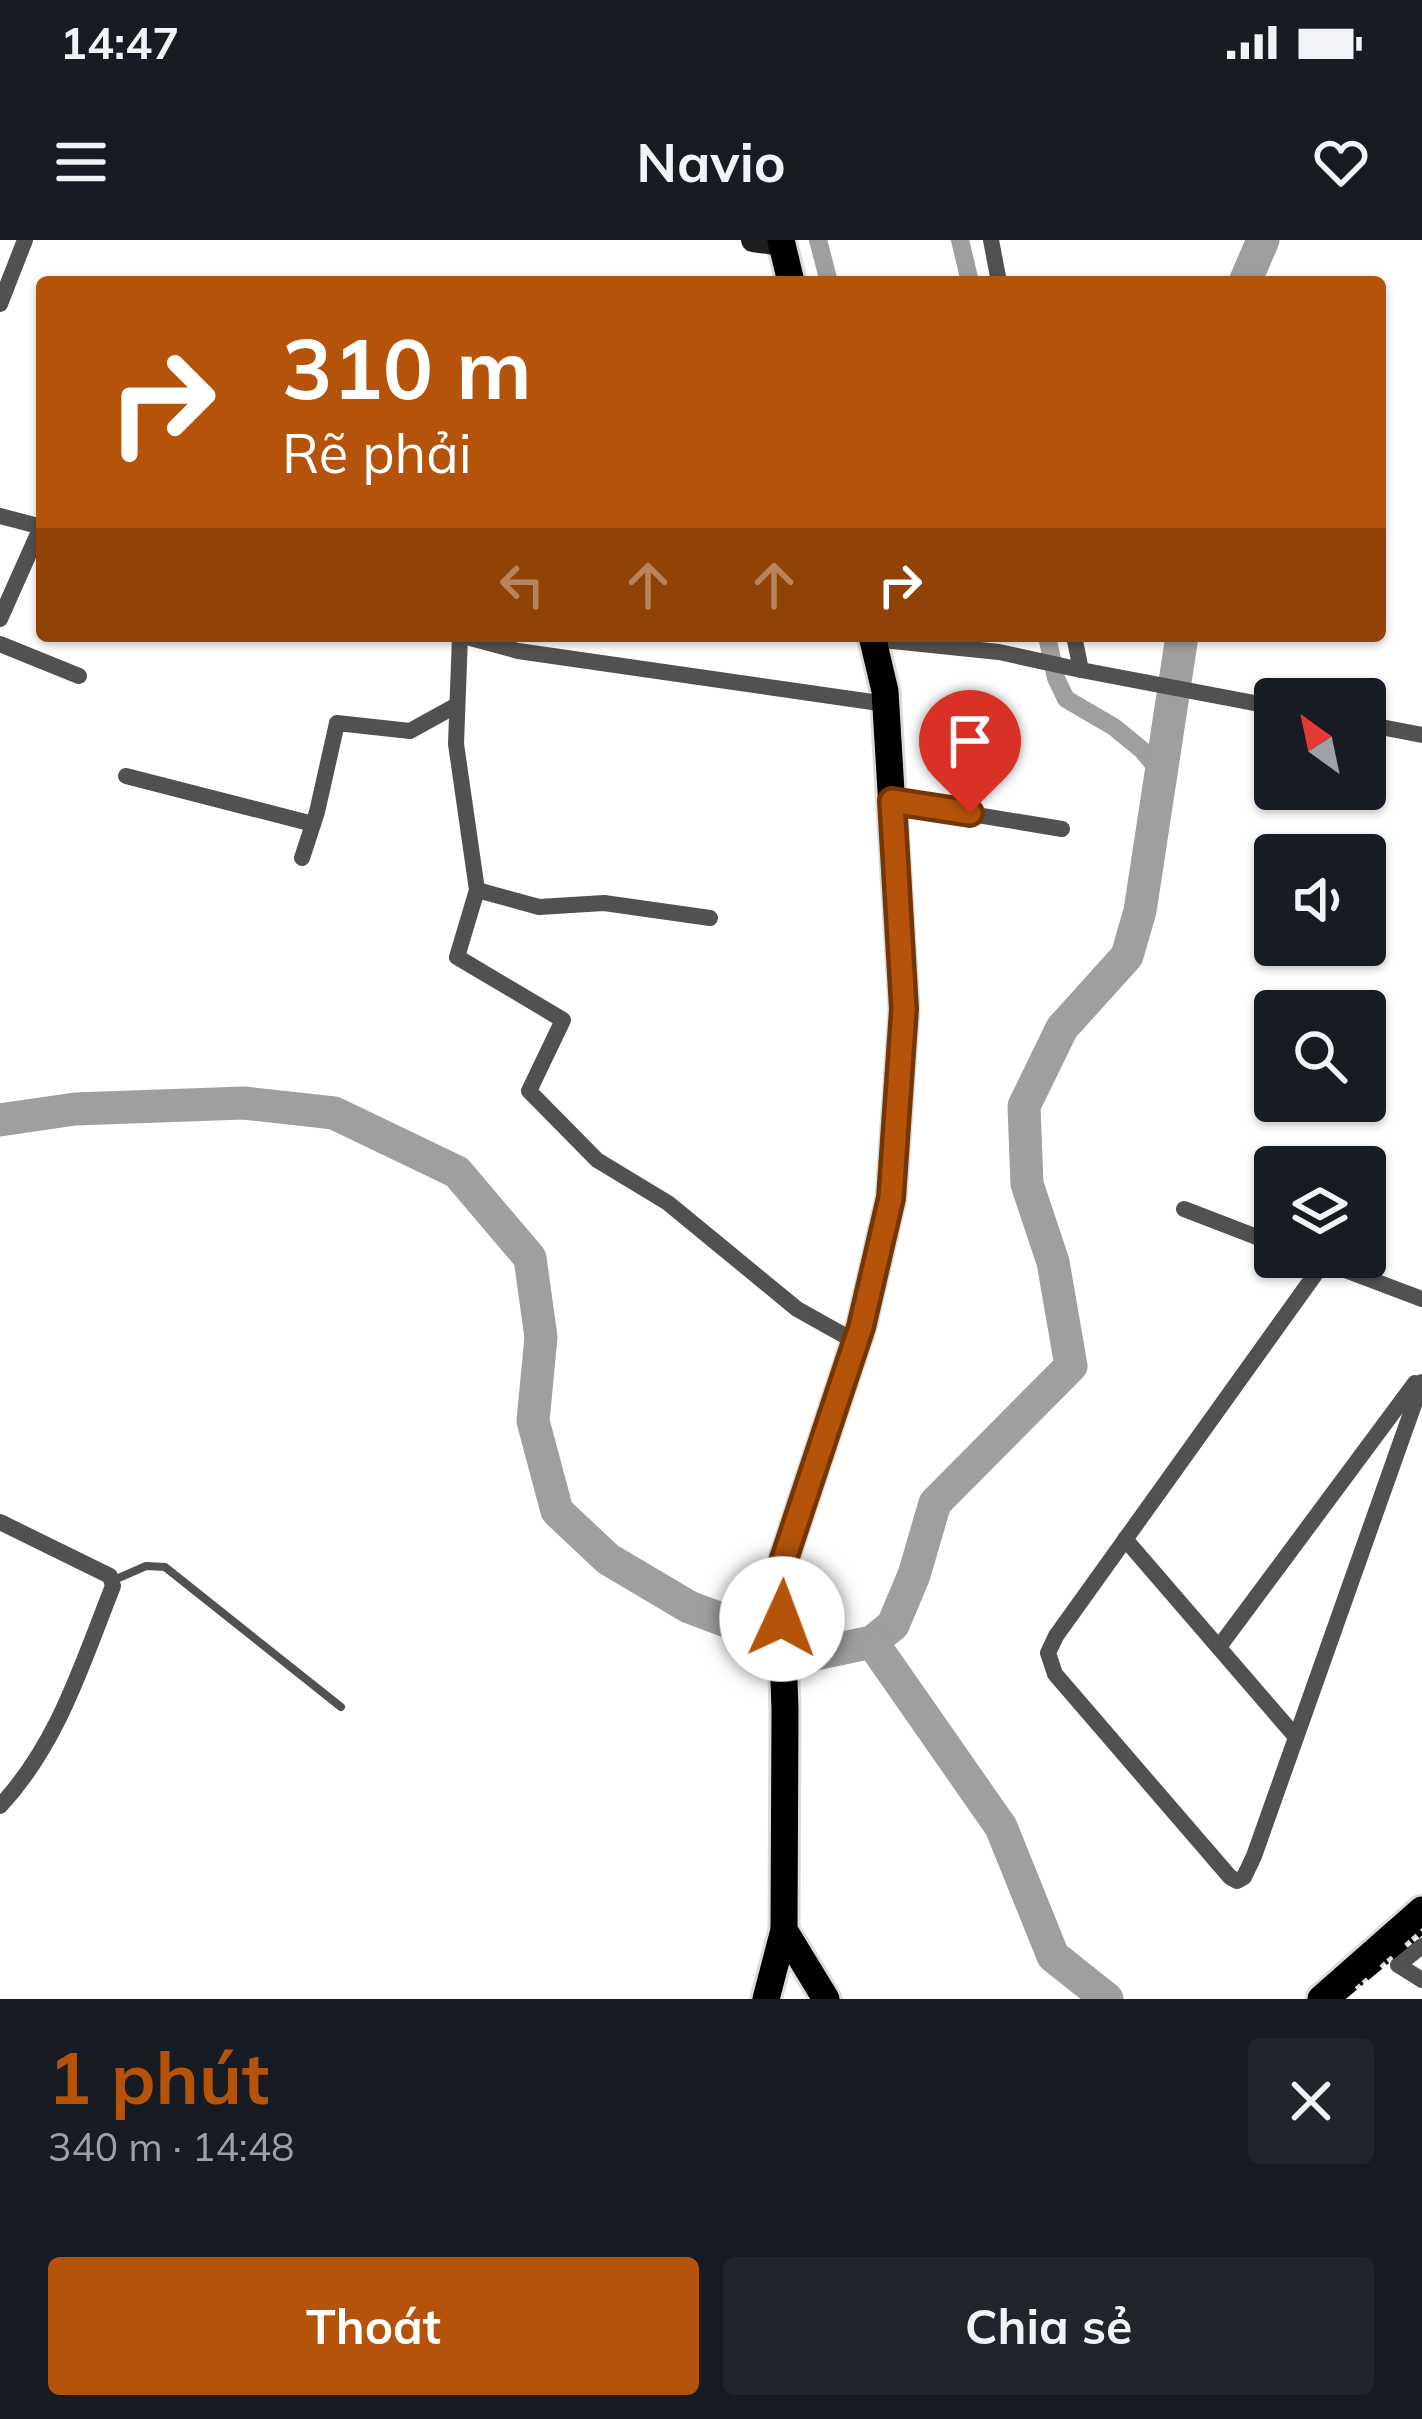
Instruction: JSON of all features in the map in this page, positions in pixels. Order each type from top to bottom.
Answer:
[{"type":"main road","points":[[781,242],[790,276]]},
{"type":"main road","points":[[766,1999],[784,1930],[780,1574],[856,1342],[891,1198],[904,1009],[886,704],[874,642]]},
{"type":"main road","points":[[1321,1999],[1422,1910]]},
{"type":"main road","points":[[784,1930],[826,1999]]},
{"type":"street","points":[[0,304],[25,240]]},
{"type":"street","points":[[752,240],[781,242]]},
{"type":"street","points":[[991,240],[998,276]]},
{"type":"street","points":[[0,516],[36,526]]},
{"type":"street","points":[[0,619],[36,538]]},
{"type":"street","points":[[462,642],[456,744],[477,890],[457,957],[562,1020],[529,1090],[597,1160],[668,1202],[797,1309],[856,1342]]},
{"type":"street","points":[[486,642],[886,704]]},
{"type":"street","points":[[915,642],[999,652],[1254,703]]},
{"type":"street","points":[[1075,642],[1081,670]]},
{"type":"street","points":[[0,644],[79,676]]},
{"type":"street","points":[[302,858],[337,723],[410,731],[457,705]]},
{"type":"street","points":[[1386,728],[1422,735]]},
{"type":"street","points":[[126,776],[313,824]]},
{"type":"street","points":[[892,801],[1062,829]]},
{"type":"street","points":[[477,890],[539,907],[604,903],[710,918]]},
{"type":"street","points":[[1184,1209],[1254,1236]]},
{"type":"street","points":[[1306,1278],[1050,1646],[1049,1664],[1083,1708],[1238,1881],[1254,1856],[1422,1377]]},
{"type":"street","points":[[1367,1278],[1422,1298]]},
{"type":"street","points":[[1219,1647],[1422,1377]]},
{"type":"street","points":[[0,1522],[112,1580],[58,1726],[0,1806]]},
{"type":"street","points":[[1125,1539],[1296,1737]]},
{"type":"street","points":[[1422,1946],[1398,1965],[1422,1981]]},
{"type":"lane","points":[[112,1580],[146,1566],[165,1567],[340,1707]]},
{"type":"waterway","points":[[818,240],[827,276]]},
{"type":"waterway","points":[[960,240],[969,276]]},
{"type":"waterway","points":[[1248,276],[1263,240]]},
{"type":"waterway","points":[[1048,642],[1066,699],[1114,727],[1161,773]]},
{"type":"waterway","points":[[0,1120],[75,1109],[244,1103],[334,1113],[457,1172],[530,1258],[541,1337],[533,1421],[557,1511],[608,1559],[689,1607],[815,1654],[872,1642],[893,1625],[935,1503],[1071,1366],[1053,1262],[1027,1184],[1024,1106],[1062,1028],[1127,956],[1140,911],[1181,642]]},
{"type":"waterway","points":[[872,1642],[1001,1827],[1053,1956],[1107,1999]]},
{"type":"railway","points":[[1341,1999],[1422,1932]]},
{"type":"route","points":[[782,1619],[780,1571],[861,1327],[891,1198],[904,1009],[892,801],[970,813]]}]
